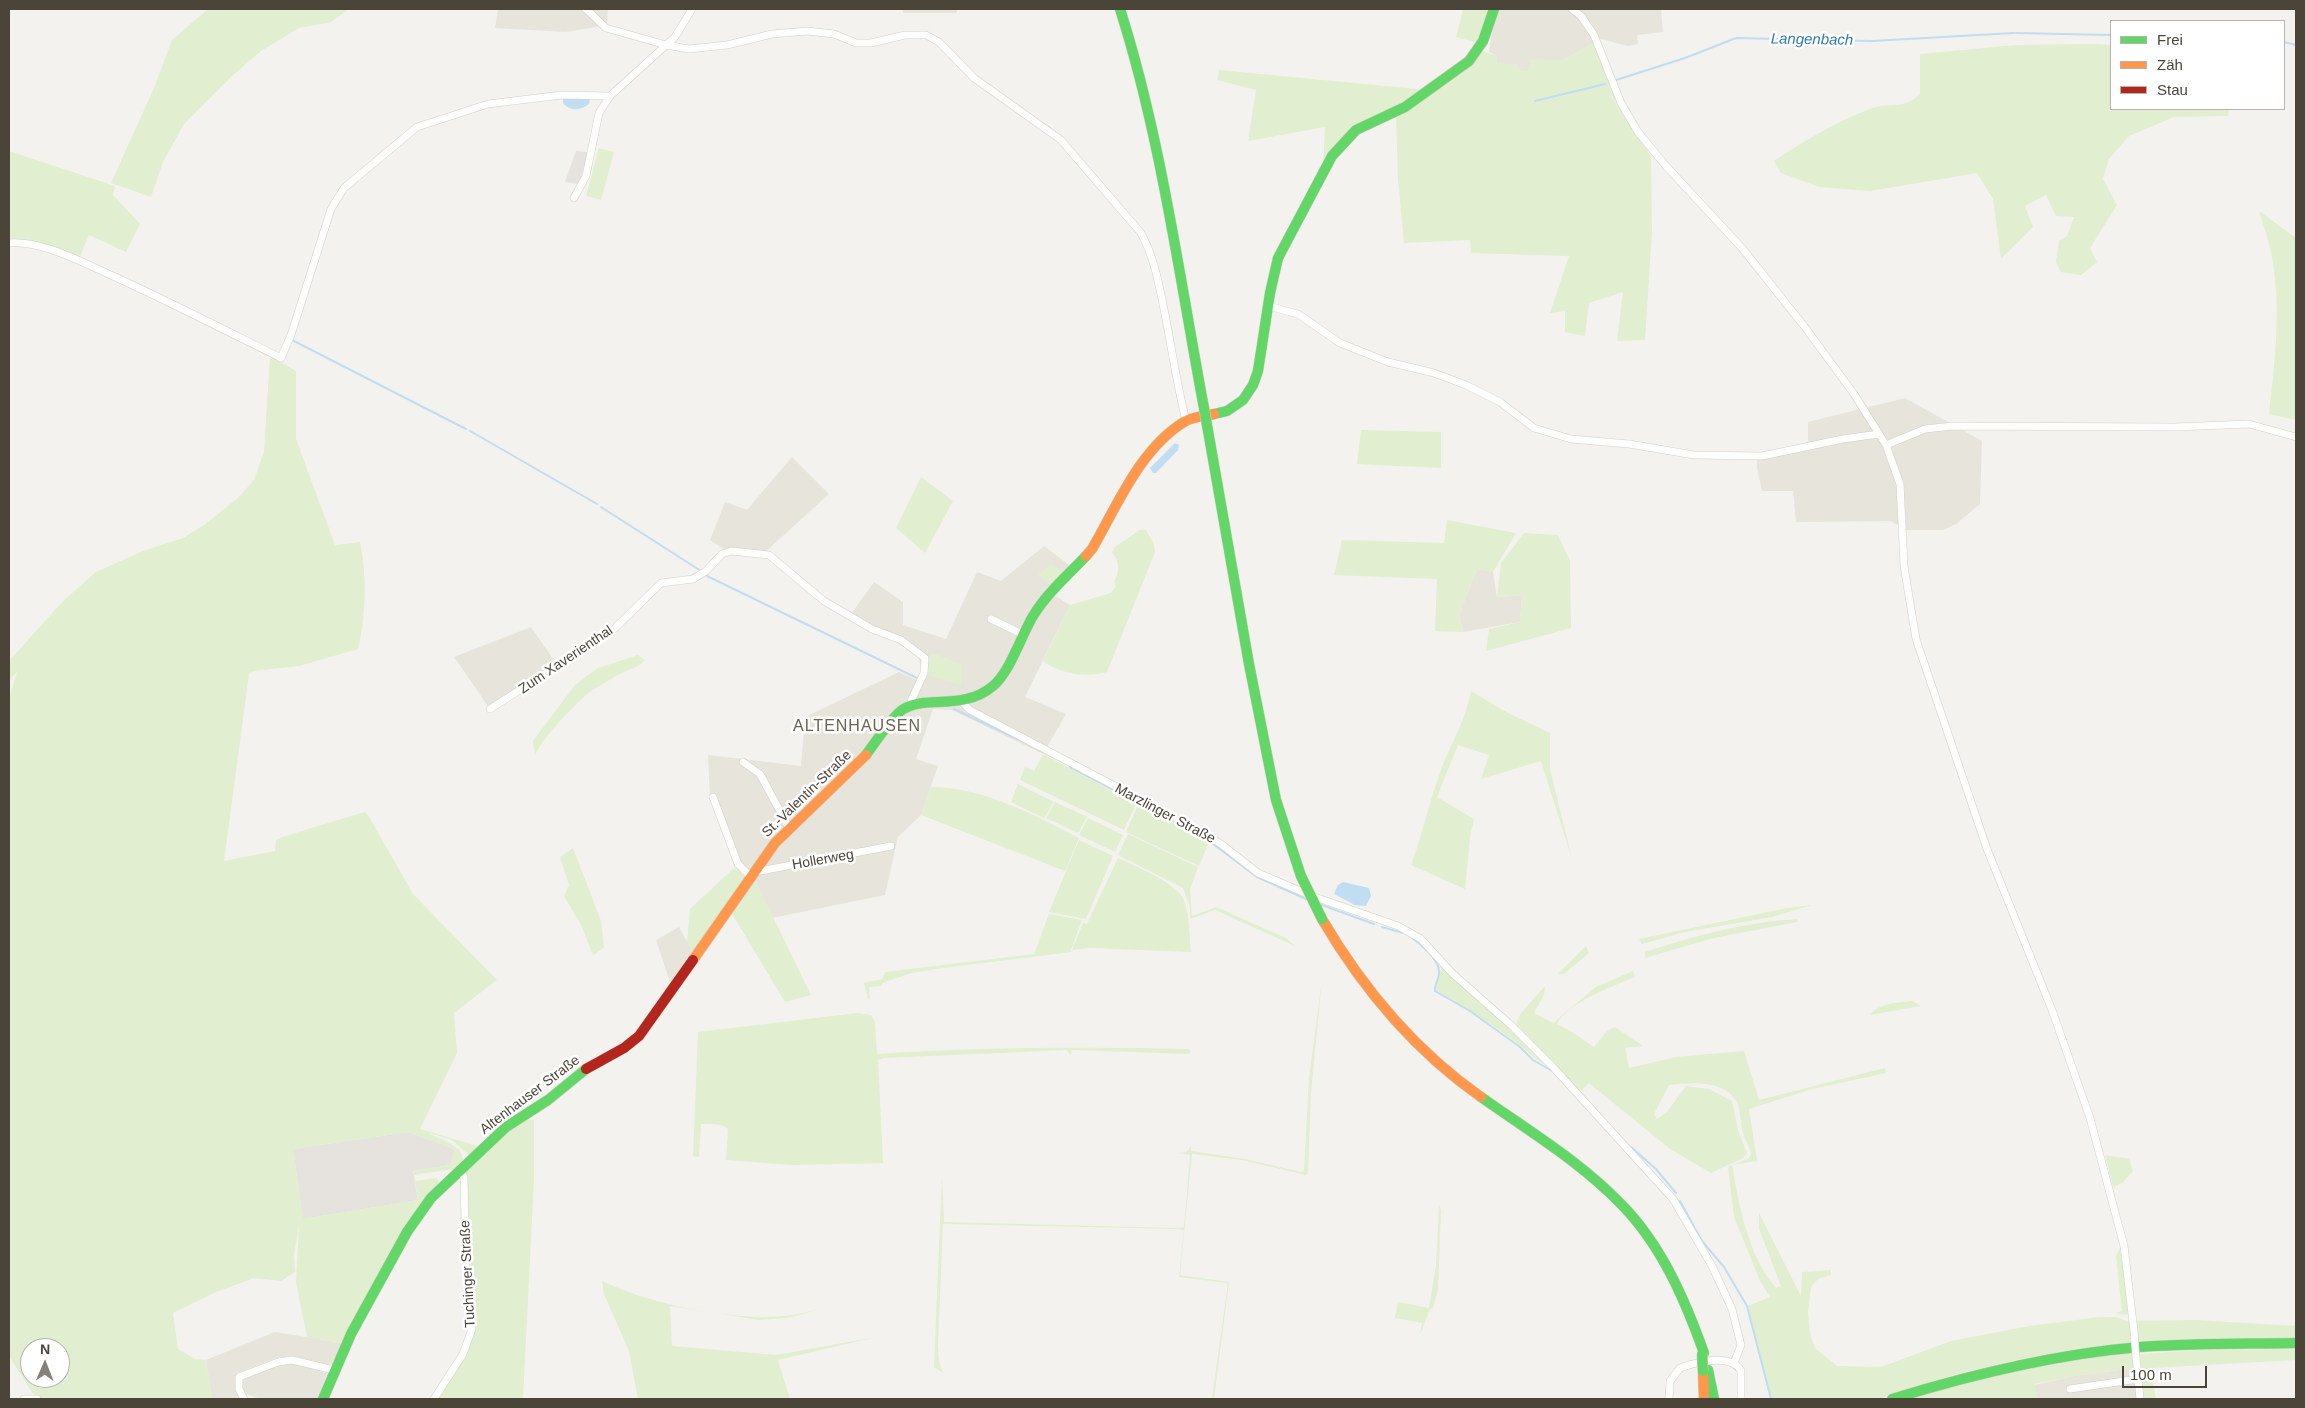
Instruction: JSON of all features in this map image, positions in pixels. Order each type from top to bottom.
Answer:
[{"type":"main road","points":[[1120,9],[1134,53],[1154,138],[1274,791],[1282,825],[1301,876],[1322,920],[1360,979],[1410,1037],[1471,1089],[1575,1163],[1622,1205],[1664,1259],[1686,1303],[1700,1339],[1714,1399]]},
{"type":"main road","points":[[912,705],[961,702],[979,695],[998,681],[1022,634],[1044,600],[1095,544],[1143,464],[1164,437],[1186,421],[1228,410],[1243,400],[1253,385],[1258,371],[1278,258],[1318,181],[1340,146],[1358,128],[1405,107],[1465,65],[1484,42],[1494,9]]},
{"type":"main road","name":"St.-Valentin-Straße","points":[[729,906],[775,843],[860,762],[898,714],[912,705]]},
{"type":"main road","name":"Altenhauser Straße","points":[[323,1399],[351,1334],[413,1223],[431,1198],[506,1127],[548,1100],[584,1070],[624,1048],[639,1036],[729,906]]},
{"type":"main road","points":[[1892,1399],[1927,1388],[2067,1356],[2175,1345],[2296,1343]]},
{"type":"main road","points":[[1704,1399],[1706,1370]]},
{"type":"street","points":[[586,9],[606,28],[666,45],[690,49],[727,45],[772,34],[807,31],[834,34],[856,43],[871,43],[904,35],[926,36],[939,42],[974,78],[1061,140],[1141,233],[1151,251],[1160,286],[1178,390],[1186,421]]},
{"type":"street","points":[[574,198],[586,176],[599,113],[610,96],[681,30],[692,9]]},
{"type":"street","points":[[1577,10],[1594,35],[1621,103],[1638,132],[1666,166],[1742,248],[1854,394],[1886,445],[1900,484],[1904,566],[1916,639],[1986,849],[2052,1010],[2087,1109],[2124,1246],[2140,1399]]},
{"type":"street","points":[[9,243],[22,242],[38,246],[92,267],[159,297],[280,358],[291,335],[331,208],[344,188],[417,127],[488,104],[562,95],[610,96]]},
{"type":"street","points":[[1268,306],[1298,314],[1340,343],[1388,362],[1434,373],[1466,385],[1500,402],[1534,428],[1571,439],[1629,444],[1694,455],[1762,456],[1843,439],[1879,434]]},
{"type":"street","points":[[1886,445],[1925,429],[1952,426],[2175,427],[2249,424],[2296,437]]},
{"type":"street","name":"Zum Xaverienthal","points":[[490,709],[612,631],[662,583],[693,579],[706,572],[722,554],[731,551],[769,555],[824,601],[872,629],[901,640],[921,654],[925,658],[924,673],[911,701],[912,705]]},
{"type":"street","points":[[991,619],[1022,634]]},
{"type":"street","name":"Marzlinger Straße","points":[[961,702],[970,710],[1204,833],[1258,873],[1312,896],[1406,930],[1421,939],[1452,973],[1540,1052],[1674,1199],[1712,1266],[1732,1308],[1741,1345],[1734,1364]]},
{"type":"street","points":[[743,762],[760,774],[789,828]]},
{"type":"street","points":[[713,797],[738,864],[753,874]]},
{"type":"street","name":"Hollerweg","points":[[753,874],[891,846]]},
{"type":"street","name":"Tuchinger Straße","points":[[434,1399],[463,1354],[472,1329],[466,1266],[464,1177],[459,1170]]},
{"type":"street","points":[[244,1399],[239,1389],[239,1377],[278,1362],[292,1360],[334,1370]]},
{"type":"street","points":[[1669,1399],[1670,1381],[1680,1368],[1714,1361],[1734,1364],[1739,1367],[1742,1376],[1741,1399]]},
{"type":"street","points":[[2070,1389],[2138,1378]]},
{"type":"street","points":[[24,1399],[37,1399]]},
{"type":"shaded area","points":[[498,9],[608,9],[607,25],[566,32],[495,28]]},
{"type":"shaded area","points":[[903,9],[957,9],[957,13],[903,13]]},
{"type":"shaded area","points":[[1496,9],[1661,9],[1663,32],[1637,35],[1638,44],[1628,46],[1601,39],[1563,60],[1531,60],[1528,71],[1521,71],[1515,64],[1497,64],[1497,56],[1489,52]]},
{"type":"shaded area","points":[[576,151],[588,152],[579,184],[565,182]]},
{"type":"shaded area","points":[[1905,398],[1982,441],[1980,504],[1956,524],[1943,530],[1907,530],[1890,521],[1796,522],[1793,491],[1762,491],[1757,468],[1757,455],[1808,443],[1808,422]]},
{"type":"shaded area","points":[[792,457],[829,494],[762,555],[731,554],[710,540],[725,502],[747,510]]},
{"type":"shaded area","points":[[1044,546],[1077,571],[1055,596],[1070,605],[1025,697],[1066,714],[1043,754],[952,710],[933,709],[916,759],[938,766],[921,815],[898,837],[885,895],[772,918],[756,882],[736,866],[710,797],[708,755],[801,766],[805,717],[899,672],[917,680],[922,670],[918,656],[851,614],[874,582],[903,602],[903,625],[946,639],[977,572],[1001,581]]},
{"type":"shaded area","points":[[1477,569],[1493,572],[1497,597],[1522,595],[1520,622],[1463,632],[1459,615]]},
{"type":"shaded area","points":[[531,627],[558,666],[490,709],[454,657]]},
{"type":"shaded area","points":[[679,927],[693,952],[671,985],[656,940]]},
{"type":"shaded area","points":[[408,1132],[455,1149],[450,1165],[413,1171],[418,1200],[303,1219],[293,1149]]},
{"type":"shaded area","points":[[275,1332],[343,1343],[332,1364],[326,1365],[293,1356],[276,1358],[237,1373],[235,1381],[240,1399],[212,1399],[206,1360]]},
{"type":"shaded area","points":[[289,1362],[327,1373],[319,1399],[261,1399],[245,1394],[242,1382],[244,1379],[266,1369]]},
{"type":"shaded area","points":[[2141,1367],[2145,1399],[2037,1399],[2034,1385],[2074,1376]]},
{"type":"green space","points":[[208,9],[349,9],[331,22],[299,28],[261,51],[232,76],[184,124],[163,162],[151,197],[111,183],[154,88],[172,40]]},
{"type":"green space","points":[[1463,9],[1492,9],[1482,44],[1456,37]]},
{"type":"green space","points":[[1594,43],[1617,105],[1651,157],[1652,232],[1645,340],[1617,341],[1623,292],[1589,303],[1585,336],[1565,332],[1565,311],[1550,313],[1569,256],[1471,253],[1470,240],[1404,243],[1398,179],[1396,115],[1464,71],[1482,51],[1497,56],[1497,63],[1515,64],[1522,71],[1528,71],[1530,59],[1563,60]]},
{"type":"green space","points":[[2016,45],[2110,45],[2110,110],[2229,110],[2228,116],[2174,117],[2129,136],[2109,159],[2103,179],[2117,205],[2090,248],[2097,262],[2081,275],[2061,272],[2056,262],[2059,241],[2067,236],[2074,217],[2056,216],[2046,195],[2025,206],[2033,227],[2001,259],[1993,199],[1977,173],[1870,191],[1819,187],[1781,173],[1774,161],[1820,132],[1857,114],[1877,107],[1902,104],[1914,99],[1920,94],[1920,54]]},
{"type":"green space","points":[[1219,70],[1427,90],[1356,129],[1323,167],[1325,127],[1248,141],[1256,90],[1217,80]]},
{"type":"green space","points":[[599,148],[614,152],[601,200],[586,196]]},
{"type":"green space","points":[[9,151],[115,186],[113,195],[140,224],[126,252],[89,235],[79,259],[38,243],[9,240]]},
{"type":"green space","points":[[2259,211],[2296,238],[2296,420],[2269,414],[2276,333],[2276,292],[2271,252]]},
{"type":"green space","points":[[270,356],[296,371],[296,439],[335,545],[360,542],[365,582],[363,623],[358,649],[299,666],[253,671],[249,674],[224,861],[275,851],[276,840],[282,837],[365,812],[368,815],[413,894],[497,980],[454,1013],[457,1053],[420,1129],[481,1147],[469,1155],[452,1140],[427,1132],[455,1146],[462,1155],[463,1160],[454,1169],[414,1175],[413,1171],[450,1165],[455,1149],[408,1132],[293,1149],[303,1219],[418,1200],[415,1181],[436,1178],[439,1182],[343,1343],[307,1337],[296,1283],[299,1226],[294,1255],[295,1272],[281,1281],[254,1278],[216,1292],[173,1313],[178,1349],[195,1359],[206,1360],[212,1399],[42,1399],[33,1394],[29,1388],[70,1388],[70,1338],[20,1338],[20,1373],[9,1356],[9,699],[17,672],[9,680],[9,661],[63,601],[96,572],[143,551],[183,538],[204,525],[238,498],[254,480],[264,452]]},
{"type":"green space","points":[[1361,430],[1441,432],[1441,468],[1357,464]]},
{"type":"green space","points":[[921,477],[953,501],[925,553],[896,528]]},
{"type":"green space","points":[[1447,520],[1516,533],[1493,572],[1477,569],[1459,615],[1463,632],[1435,631],[1437,579],[1334,575],[1342,540],[1444,543]]},
{"type":"green space","points":[[1140,530],[1146,530],[1154,544],[1155,552],[1107,672],[1090,675],[1074,674],[1065,672],[1043,661],[1070,605],[1111,593],[1116,586],[1114,582],[1118,567],[1117,560],[1112,552],[1116,546]]},
{"type":"green space","points":[[1524,533],[1558,535],[1570,561],[1571,628],[1486,651],[1489,629],[1520,622],[1522,595],[1497,597],[1501,563]]},
{"type":"green space","points":[[1051,563],[1062,572],[1049,585],[1038,575]]},
{"type":"green space","points":[[638,655],[645,660],[596,688],[581,699],[552,730],[535,756],[533,741],[575,685],[598,668]]},
{"type":"green space","points":[[930,655],[938,655],[962,665],[961,685],[926,675]]},
{"type":"green space","points":[[1471,691],[1508,713],[1550,733],[1550,769],[1572,859],[1541,761],[1481,779],[1489,755],[1458,745],[1437,797],[1474,819],[1470,837],[1465,889],[1411,865],[1436,784],[1465,713]]},
{"type":"green space","points":[[1043,754],[1136,804],[1124,830],[1020,780],[1025,767],[1034,771]]},
{"type":"green space","points":[[1018,784],[1054,802],[1044,818],[1011,802]]},
{"type":"green space","points":[[931,787],[950,788],[989,797],[1026,812],[1079,838],[1065,871],[921,815]]},
{"type":"green space","points":[[1055,802],[1087,817],[1078,833],[1046,818]]},
{"type":"green space","points":[[1138,805],[1209,842],[1199,866],[1126,832]]},
{"type":"green space","points":[[1088,818],[1123,835],[1115,852],[1079,835]]},
{"type":"green space","points":[[1128,834],[1198,867],[1190,889],[1192,916],[1216,907],[1286,938],[1295,946],[1215,910],[1191,919],[1189,904],[1183,888],[1118,855]]},
{"type":"green space","points":[[1079,840],[1113,856],[1086,919],[1049,912]]},
{"type":"green space","points":[[573,848],[601,921],[604,948],[593,955],[581,925],[564,896],[569,885],[560,857]]},
{"type":"green space","points":[[1118,858],[1163,880],[1179,892],[1187,911],[1191,952],[1090,948],[1072,950],[1083,923],[1087,924]]},
{"type":"green space","points":[[736,866],[747,879],[693,952],[687,941],[690,909]]},
{"type":"green space","points":[[753,879],[811,995],[785,1002],[731,912]]},
{"type":"green space","points":[[1812,905],[1772,917],[1685,932],[1642,944],[1639,939],[1787,908]]},
{"type":"green space","points":[[1049,914],[1082,920],[1071,950],[1072,952],[912,973],[882,983],[882,986],[869,987],[870,998],[868,999],[864,983],[882,979],[885,972],[1034,954]]},
{"type":"green space","points":[[1798,919],[1797,922],[1714,938],[1645,958],[1645,952],[1701,935],[1758,923]]},
{"type":"green space","points":[[1586,946],[1589,953],[1564,974],[1558,974]]},
{"type":"green space","points":[[1442,966],[1485,1004],[1549,1067],[1492,1025],[1437,991],[1435,989]]},
{"type":"green space","points":[[1633,971],[1635,977],[1580,1002],[1562,1016],[1557,1024],[1594,1047],[1607,1031],[1615,1027],[1643,1046],[1625,1048],[1629,1068],[1676,1057],[1744,1051],[1759,1100],[1885,1068],[1886,1073],[1812,1089],[1749,1109],[1757,1161],[1734,1165],[1748,1159],[1751,1155],[1742,1129],[1737,1102],[1731,1095],[1716,1086],[1697,1083],[1669,1085],[1654,1114],[1657,1119],[1667,1112],[1686,1086],[1709,1089],[1732,1101],[1739,1133],[1747,1153],[1743,1158],[1711,1173],[1670,1149],[1589,1083],[1580,1092],[1516,1024],[1521,1013],[1545,986],[1544,995],[1534,1013],[1553,1023],[1596,987]]},
{"type":"green space","points":[[1322,980],[1311,1093],[1308,1173],[1306,1175],[1242,1160],[1192,1154],[1180,1275],[1229,1282],[1214,1399],[1212,1399],[1228,1283],[1179,1277],[1184,1230],[1178,1229],[943,1224],[938,1345],[939,1361],[943,1373],[934,1367],[942,1174],[944,1222],[1177,1228],[1184,1227],[1190,1155],[1178,1153],[1187,1152],[1191,1146],[1191,1151],[1245,1159],[1301,1172],[1304,1171],[1309,1078]]},
{"type":"green space","points":[[1913,1001],[1921,1006],[1870,1015],[1884,1005]]},
{"type":"green space","points":[[858,1013],[871,1015],[875,1022],[877,1054],[956,1050],[1073,1048],[1190,1049],[1190,1054],[1072,1050],[1071,1055],[1066,1050],[884,1058],[878,1060],[883,1163],[791,1165],[726,1160],[728,1129],[712,1124],[701,1124],[699,1157],[693,1156],[698,1032]]},
{"type":"green space","points":[[526,1120],[534,1120],[534,1179],[523,1399],[436,1399],[470,1343],[465,1170],[506,1130]]},
{"type":"green space","points":[[2105,1155],[2129,1159],[2133,1171],[2122,1183],[2113,1187]]},
{"type":"green space","points":[[1732,1165],[1746,1230],[1758,1261],[1776,1288],[1781,1286],[1759,1229],[1759,1213],[1801,1296],[1802,1272],[1831,1270],[1831,1275],[1818,1279],[1811,1287],[1808,1312],[1810,1334],[1815,1348],[1837,1366],[1881,1367],[1951,1341],[2029,1326],[2100,1317],[2115,1317],[2128,1321],[2196,1320],[2296,1326],[2296,1340],[2150,1343],[2085,1348],[2015,1360],[1957,1374],[1879,1399],[1771,1399],[1748,1306],[1770,1297],[1760,1281],[1734,1217],[1728,1167]]},
{"type":"green space","points":[[1439,1205],[1441,1210],[1438,1290],[1433,1308],[1430,1309],[1420,1335],[1422,1323],[1396,1318],[1394,1321],[1398,1302],[1429,1308],[1436,1266]]},
{"type":"green space","points":[[2120,1248],[2129,1312],[2127,1315],[2115,1313],[2122,1311],[2116,1256]]},
{"type":"green space","points":[[602,1281],[666,1304],[713,1313],[670,1306],[672,1346],[776,1355],[876,1337],[778,1360],[790,1399],[638,1399],[629,1351],[604,1294]]},
{"type":"green space","points":[[825,1308],[787,1318],[759,1320],[716,1313],[763,1317],[799,1314]]},
{"type":"green space","points":[[2296,1349],[2296,1360],[2151,1368],[2156,1399],[2145,1399],[2141,1367],[2074,1376],[2035,1384],[2037,1399],[1902,1399],[2006,1371],[2138,1351],[2140,1354],[2203,1350]]},
{"type":"water","points":[[585,96],[590,99],[589,104],[583,108],[572,109],[563,103],[563,99]]},
{"type":"water","points":[[1175,443],[1179,445],[1178,450],[1156,473],[1153,473],[1150,468]]},
{"type":"water","points":[[1343,882],[1369,888],[1371,896],[1366,906],[1355,905],[1334,894],[1338,885]]},
{"type":"waterway","name":"Langenbach","points":[[1616,80],[1685,58],[1736,38],[1872,41],[2014,33]]},
{"type":"waterway","name":"Langenbach","points":[[2016,33],[2110,35]]},
{"type":"waterway","name":"Langenbach","points":[[2285,42],[2296,45]]},
{"type":"waterway","name":"Langenbach","points":[[1535,101],[1605,84]]},
{"type":"waterway","points":[[292,340],[466,429]]},
{"type":"waterway","points":[[470,431],[597,504]]},
{"type":"waterway","points":[[601,507],[701,571]]},
{"type":"waterway","points":[[707,576],[919,679]]},
{"type":"waterway","points":[[954,709],[1026,743]]},
{"type":"waterway","points":[[1070,767],[1205,838],[1257,877],[1308,900]]},
{"type":"waterway","points":[[1319,904],[1374,924]]},
{"type":"waterway","points":[[1382,927],[1403,933]]},
{"type":"waterway","points":[[1412,938],[1436,962],[1439,974],[1435,991],[1470,1011],[1520,1047],[1533,1060],[1552,1071]]},
{"type":"waterway","points":[[1631,1147],[1656,1169],[1676,1193]]},
{"type":"waterway","points":[[1680,1201],[1702,1241],[1724,1267],[1747,1306],[1771,1399]]},
{"type":"traffic: fast","points":[[1120,9],[1147,107],[1158,157],[1204,408]]},
{"type":"traffic: fast","points":[[1214,414],[1227,411],[1243,400],[1253,385],[1258,371],[1270,293],[1278,258],[1332,156],[1356,130],[1405,107],[1469,61],[1483,41],[1494,9]]},
{"type":"traffic: fast","points":[[1204,408],[1207,425]]},
{"type":"traffic: fast","points":[[1207,425],[1249,664],[1276,800],[1301,876]]},
{"type":"traffic: fast","points":[[866,755],[888,724],[898,713],[911,705],[957,701],[981,694],[993,686],[1005,672],[1033,616],[1051,592],[1086,556]]},
{"type":"traffic: fast","points":[[1301,876],[1322,919]]},
{"type":"traffic: fast","points":[[323,1399],[351,1334],[407,1232],[431,1198],[506,1127],[548,1100],[586,1069]]},
{"type":"traffic: fast","points":[[1481,1097],[1572,1161],[1606,1189],[1636,1221],[1661,1256],[1671,1274],[1689,1313],[1704,1353]]},
{"type":"traffic: fast","points":[[1892,1399],[1984,1373],[2046,1360],[2109,1350],[2198,1344],[2296,1343]]},
{"type":"traffic: fast","points":[[1702,1354],[1703,1371]]},
{"type":"traffic: fast","points":[[1708,1370],[1714,1399]]},
{"type":"traffic: slow","points":[[1086,556],[1092,549],[1131,479],[1155,447],[1168,433],[1187,420],[1214,414]]},
{"type":"traffic: slow","points":[[693,960],[775,843],[866,755]]},
{"type":"traffic: slow","points":[[1322,919],[1355,970],[1392,1017],[1434,1059],[1481,1097]]},
{"type":"traffic: slow","points":[[1703,1371],[1704,1399]]},
{"type":"traffic: jam","points":[[586,1069],[624,1048],[639,1036],[693,960]]},
{"type":"district","name":"ALTENHAUSEN","points":[[857,727]]}]
